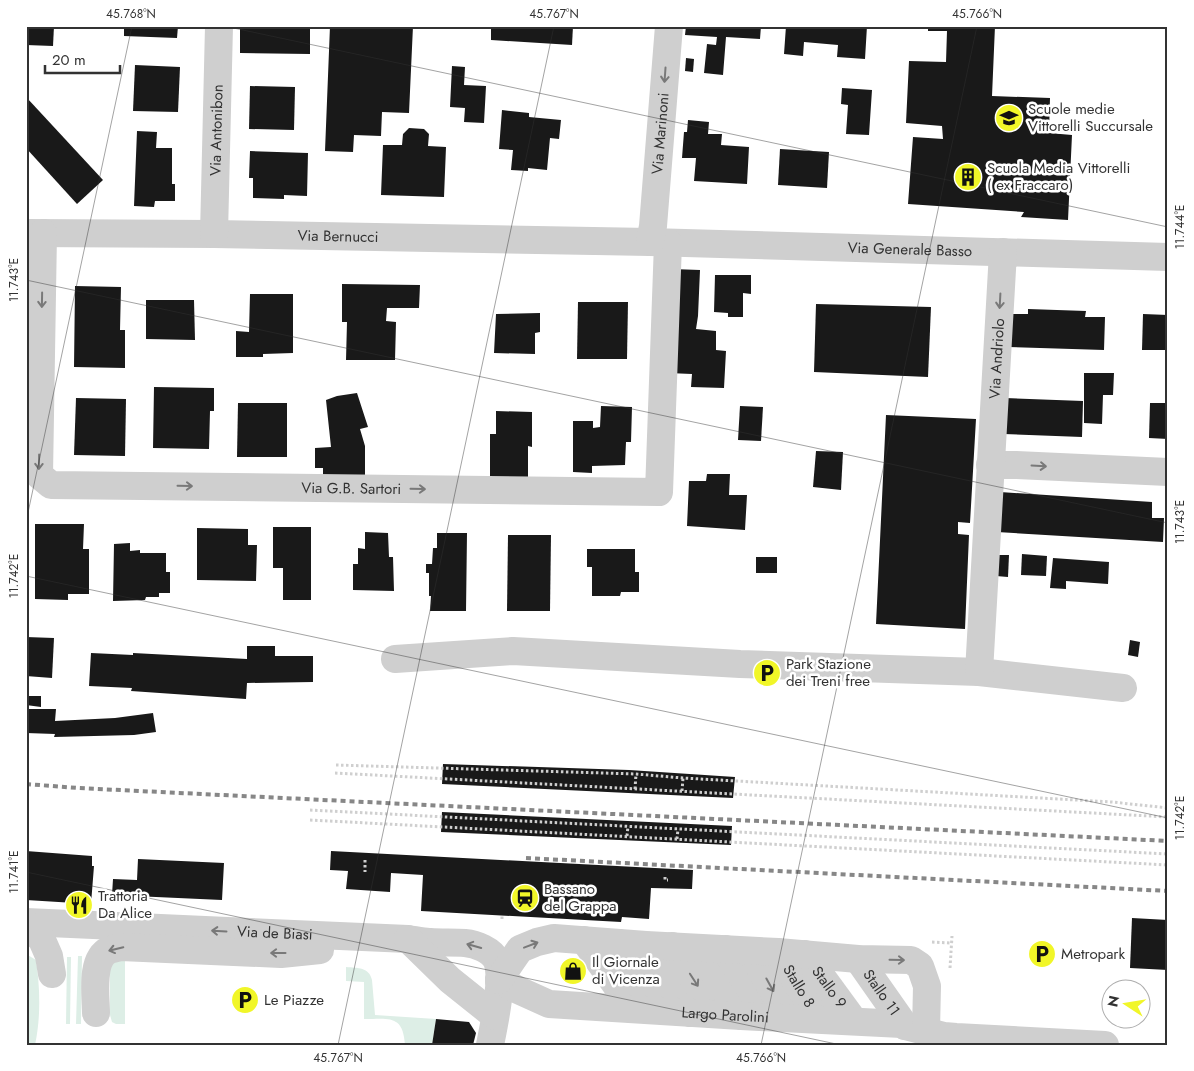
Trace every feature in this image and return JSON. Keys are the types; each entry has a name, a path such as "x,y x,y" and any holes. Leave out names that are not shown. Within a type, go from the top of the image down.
{"street":[{"name":"Via Antonibon","path":"214,234 219,26"},
{"name":"Via Marinoni","path":"659,242 653,226 669,26"},
{"name":"Via Bernucci","path":"34,233 214,234 659,242"},
{"name":"Via G.B. Sartori","path":"34,233 39,475 51,484 91,485 659,492 659,242"},
{"name":"Via Generale Basso","path":"659,242 1168,257"},
{"name":"Via Andriolo","path":"979,672 1003,252"},
{"path":"990,465 1168,472"},
{"path":"395,659 513,651 740,664 979,672 1123,688"},
{"path":"26,922 42,940 50,956 52,974"},
{"name":"Via de Biasi","path":"26,922 466,943 479,946 494,956 498,963 497,1000"},
{"path":"96,1013 95,978 98,966 105,953 110,950 121,947 281,954 317,951 360,938"},
{"path":"490,1045 497,1000 510,962 520,949 554,938 858,959 911,960 920,966 927,986 915,1029"},
{"path":"584,940 633,1009"},
{"name":"Largo Parolini","path":"418,941 450,980 497,1000 518,990 550,1004 902,1024 956,1041 1105,1045"},
{"path":"619,942 728,1015"},
{"path":"659,946 728,1015"},
{"path":"728,1015 738,950"},
{"path":"728,1015 738,950"},
{"name":"Stallo 8","path":"738,950 819,1019"},
{"name":"Stallo 9","path":"818,956 866,1022"},
{"name":"Stallo 11","path":"858,959 915,1029"}],"path":[{"path":"336,765 636,774 1102,802 1168,808"},
{"path":"335,773 1168,817"},
{"path":"635,789 636,774"},
{"path":"682,791 683,778"},
{"path":"676,783 682,784"},
{"path":"310,810 1168,854"},
{"path":"310,820 1168,865"},
{"path":"627,836 628,826"},
{"path":"677,839 678,828"},
{"path":"672,833 677,833"},
{"path":"365,860 365,872"}],"shaded area":[{"path":"26,954 36,960 37,970 39,1013 35,1045 26,1045"},
{"path":"78,956 82,956 81,1024 76,1024"},
{"path":"67,957 71,957 70,1024 66,1024"},
{"path":"125,957 125,1024 116,1024 112,1022 110,1015 110,967 112,962"},
{"path":"346,967 366,970 371,976 375,1015 436,1019 432,1045 405,1045 404,1035 398,1023 387,1019 364,1019 364,982 346,981"}],"building":[{"path":"26,26 54,26 53,46 26,45"},
{"path":"124,26 178,26 177,38 124,36"},
{"path":"240,26 310,26 310,54 240,53"},
{"path":"330,26 413,26 409,113 382,112 381,136 354,135 353,152 325,151"},
{"path":"491,26 573,26 572,45 491,40"},
{"path":"686,26 761,26 760,39 726,37 723,75 704,73 707,44 716,45 717,37 685,35"},
{"path":"786,26 867,26 865,59 837,57 838,45 804,42 803,56 784,54"},
{"path":"928,26 995,26 992,96 1050,98 1049,133 1072,135 1068,220 1021,217 1024,212 908,204 913,137 943,139 942,126 906,123 909,61 946,62 947,31 928,31"},
{"path":"686,58 694,59 693,72 685,71"},
{"path":"135,65 180,67 178,112 133,111"},
{"path":"452,66 465,67 464,85 486,86 484,123 464,122 465,108 450,107"},
{"path":"250,86 295,87 294,130 249,129"},
{"path":"842,88 872,90 869,135 846,134 848,105 841,104"},
{"path":"27,98 103,180 77,204 26,148"},
{"path":"502,110 529,113 529,117 561,120 559,139 550,138 547,170 528,168 528,171 511,170 513,150 499,149"},
{"path":"688,120 709,122 708,134 722,134 721,145 749,147 747,184 694,181 696,158 682,158 684,132 687,132"},
{"path":"409,128 424,129 429,134 428,146 446,147 444,197 381,195 383,145 402,145 403,134"},
{"path":"137,131 157,132 156,148 172,148 172,184 175,184 175,201 155,201 154,207 134,206"},
{"path":"780,149 829,152 827,188 778,185"},
{"path":"250,151 308,153 307,196 284,195 284,199 253,198 253,178 249,178"},
{"path":"672,269 700,270 696,329 716,331 716,350 726,351 724,388 691,387 692,374 668,373"},
{"path":"715,275 751,275 751,294 743,293 743,317 728,317 728,313 714,312"},
{"path":"342,284 420,285 419,308 387,308 386,321 396,322 395,360 346,360 347,322 342,322"},
{"path":"75,286 121,287 120,330 125,330 125,368 74,367"},
{"path":"250,294 293,294 293,353 263,354 263,357 236,357 236,331 249,332"},
{"path":"146,300 194,300 195,340 146,339"},
{"path":"578,302 628,302 627,359 577,359"},
{"path":"816,304 931,307 928,377 814,372"},
{"path":"1028,309 1086,311 1085,317 1105,317 1104,350 1008,347 1008,314 1028,314"},
{"path":"540,313 540,332 535,333 535,354 494,353 496,314"},
{"path":"1143,314 1168,315 1168,350 1142,350"},
{"path":"1084,373 1114,373 1113,395 1103,395 1102,424 1084,423"},
{"path":"154,387 214,388 214,411 210,411 209,449 153,448"},
{"path":"357,393 368,427 360,429 365,446 365,479 323,479 323,468 315,468 315,448 331,447 326,400"},
{"path":"76,398 126,399 125,456 74,455"},
{"path":"1005,398 1083,401 1082,437 1004,434"},
{"path":"238,403 287,403 287,457 237,457"},
{"path":"1150,403 1168,403 1168,439 1149,438"},
{"path":"601,406 632,407 631,442 626,442 625,465 592,466 592,473 573,472 573,421 593,421 593,428 600,427"},
{"path":"740,406 763,407 761,441 738,440"},
{"path":"496,411 532,412 532,447 528,446 528,480 490,480 490,434 496,434"},
{"path":"886,415 976,419 970,523 958,522 958,534 969,535 965,629 876,624"},
{"path":"816,451 843,452 841,490 813,487"},
{"path":"707,474 730,474 729,495 747,495 745,530 687,526 689,481 706,481"},
{"path":"1000,492 1152,502 1152,518 1164,518 1163,542 997,532"},
{"path":"35,524 84,524 83,549 89,549 89,594 68,594 68,600 35,599"},
{"path":"273,527 311,527 311,600 283,600 283,568 273,568"},
{"path":"197,528 248,529 248,545 257,545 256,581 197,580"},
{"path":"365,532 388,533 389,557 393,557 394,591 353,590 353,564 358,564 358,548 365,549"},
{"path":"437,533 467,533 466,611 430,611 431,596 429,596 429,573 426,573 426,564 432,564 433,548 437,548"},
{"path":"508,535 551,535 550,611 507,611"},
{"path":"130,543 130,551 140,550 140,553 166,553 166,572 170,572 170,593 159,593 159,597 146,597 145,600 113,601 114,544"},
{"path":"587,549 635,549 635,572 639,572 639,592 621,592 620,596 592,596 592,567 587,567"},
{"path":"1022,554 1047,556 1046,576 1021,575"},
{"path":"998,555 1009,555 1008,577 996,576"},
{"path":"756,557 777,557 777,573 756,573"},
{"path":"1053,558 1109,562 1108,584 1066,581 1066,589 1050,588"},
{"path":"26,637 54,638 52,678 26,676"},
{"path":"1130,640 1140,642 1138,657 1128,655"},
{"path":"247,646 275,646 275,656 313,656 313,682 247,683 246,699 131,691 132,688 89,686 91,653 133,655 133,653 247,659"},
{"path":"26,696 41,696 41,707 26,705"},
{"path":"26,709 56,709 55,721 115,718 153,713 156,732 134,735 54,737 55,734 26,733"},
{"path":"443,764 629,770 735,777 733,798 442,784"},
{"path":"442,812 732,826 731,845 441,832"},
{"path":"26,851 92,856 92,866 94,866 91,904 26,900"},
{"path":"331,851 693,870 692,889 651,888 649,919 622,917 621,922 421,911 423,875 391,873 390,892 346,889 348,871 330,870"},
{"path":"138,859 224,863 222,900 112,895 113,879 137,880"},
{"path":"1132,918 1168,920 1168,970 1130,968"},
{"name":"Il Giornale di Vicenza","path":"567,961 582,963 580,982 565,980"},
{"path":"436,1019 469,1022 476,1033 473,1045 432,1045"}],"railway":[{"path":"26,784 1168,841"},
{"path":"526,858 1168,891"}],"place":[{"name":"Scuole medie Vittorelli Succursale","path":"1009,118"},
{"name":"Scuola Media Vittorelli ( ex Fraccaro)","path":"968,177"},
{"name":"Park Stazione dei Treni free","path":"767,673"},
{"name":"Bassano del Grappa","path":"525,898"},
{"name":"Trattoria Da Alice","path":"79,905"},
{"name":"Metropark","path":"1042,954"},
{"name":"Il Giornale di Vicenza","path":"573,971"},
{"name":"Le Piazze","path":"245,1000"}]}
